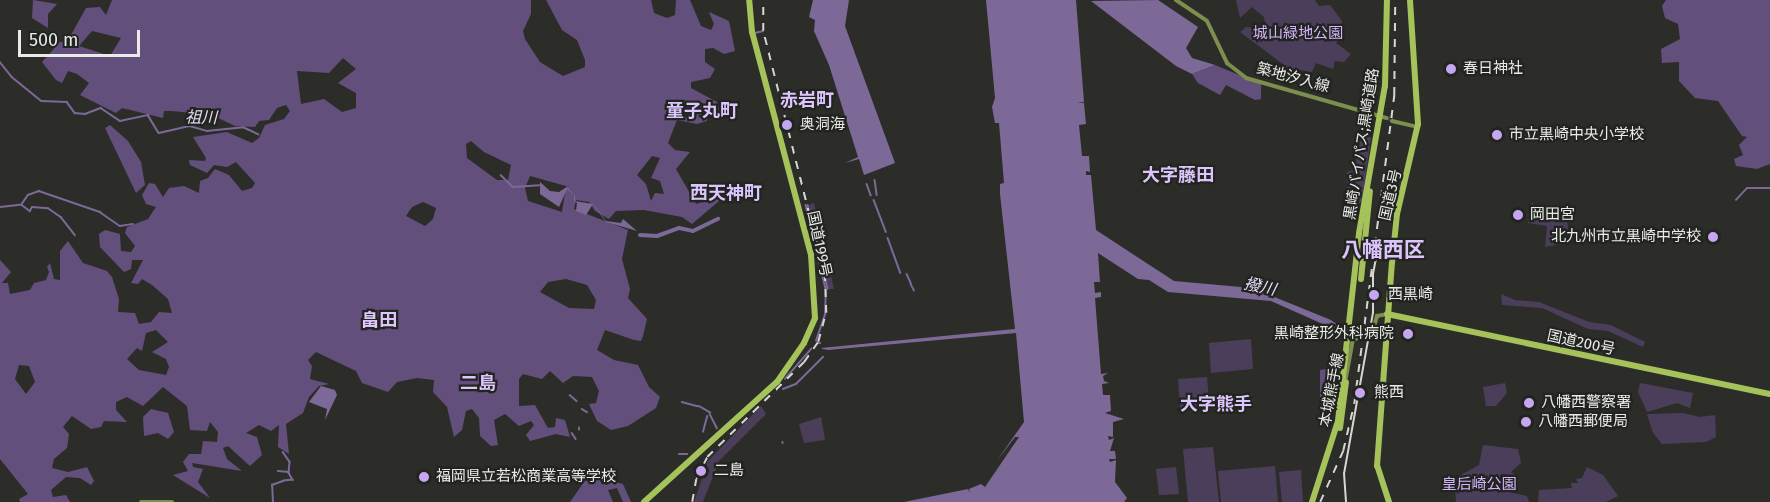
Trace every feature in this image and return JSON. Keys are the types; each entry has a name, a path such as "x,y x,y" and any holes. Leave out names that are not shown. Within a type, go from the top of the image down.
{"highway":[{"name":"国道199号","path":"646,502 783,378 806,344 817,318 816,267 754,32 750,0"},
{"name":"黒崎バイパス;黒崎道路","path":"1312,502 1338,421 1357,276 1361,218 1386,75 1388,0"},
{"name":"黒崎バイパス;黒崎道路","path":"1312,502 1337,435 1347,350 1359,293 1387,87 1388,0"},
{"name":"国道3号","path":"1388,502 1375,467 1395,207 1416,125 1409,0"},
{"path":"1359,293 1370,180 1370,154"},
{"path":"1357,276 1372,164"},
{"name":"国道200号","path":"1388,316 1770,395"},
{"path":"1333,446 1341,427 1347,350"}],"main road":[{"name":"築地汐入線","path":"1176,0 1207,21 1232,69 1254,81 1333,101 1358,114 1386,119"},
{"path":"1393,120 1416,125"},
{"name":"本城熊手線","path":"1312,502 1333,446 1354,341 1370,338 1374,332 1377,316 1388,316"},
{"name":"本城熊手線","path":"1312,502 1329,449 1350,364"},
{"path":"141,502 171,502"}],"green space":[{"name":"城山緑地公園","path":"1236,0 1315,0 1319,6 1330,5 1342,21 1341,37 1336,43 1351,54 1344,62 1335,61 1333,69 1316,63 1312,72 1288,68 1240,32 1246,27 1257,28 1265,23 1264,17 1252,7 1240,18"},
{"path":"1366,136 1371,138 1362,201 1358,205 1348,204 1347,172 1355,170 1359,141 1365,142"},
{"path":"1532,202 1537,210 1565,216 1568,226 1565,243 1545,247 1547,226 1528,223"},
{"path":"814,203 834,289 828,289 809,205"},
{"path":"1501,294 1515,300 1539,302 1589,322 1611,325 1645,342 1643,347 1608,331 1588,329 1542,308 1502,305"},
{"path":"1251,339 1253,369 1211,373 1209,343"},
{"path":"1207,377 1209,400 1196,401 1197,407 1180,408 1178,379"},
{"path":"1505,383 1507,393 1496,406 1486,406 1483,387"},
{"path":"1640,383 1693,393 1690,408 1677,403 1647,412 1638,392"},
{"path":"1252,394 1254,407 1215,411 1213,397"},
{"path":"761,406 766,414 719,461 703,502 694,502 708,461"},
{"path":"1683,413 1700,417 1715,415 1716,437 1706,442 1662,444 1653,433 1647,414"},
{"path":"821,417 825,440 804,443 799,424"},
{"name":"皇后崎公園","path":"1483,445 1518,449 1521,463 1511,472 1515,475 1501,474 1496,485 1498,490 1527,496 1529,502 1456,502 1455,486 1450,481 1479,465"},
{"path":"1213,447 1219,502 1188,502 1183,449"},
{"path":"1275,466 1278,502 1221,502 1218,471"},
{"path":"1176,467 1179,494 1159,495 1156,469"},
{"name":"皇后崎公園","path":"1587,467 1603,475 1618,496 1606,502 1538,502 1539,490 1572,488 1571,483 1578,483 1576,479 1582,478"},
{"path":"1301,470 1303,502 1282,502 1279,472"}],"shaded area":[{"path":"33,0 57,4 48,14 48,28 32,18"},
{"path":"112,0 531,0 531,14 523,31 525,39 540,62 563,76 585,67 585,60 577,40 562,30 546,0 651,0 654,13 667,18 675,15 676,0 690,0 701,26 711,30 714,24 709,12 729,21 735,51 724,54 713,48 705,49 705,62 715,69 710,78 691,82 691,88 717,102 719,110 708,109 707,121 697,124 677,120 668,143 675,150 690,152 676,169 696,204 718,198 719,201 692,224 682,217 644,210 616,211 609,219 595,211 589,202 576,200 574,209 628,230 622,259 630,289 628,298 647,319 643,336 641,341 634,340 605,330 597,350 614,360 638,365 649,387 660,397 656,408 628,426 611,430 597,421 589,404 596,403 599,391 592,377 573,376 563,383 550,371 542,379 523,374 519,379 519,406 535,405 548,428 555,427 556,418 565,420 570,437 556,434 530,441 526,435 534,425 531,421 519,426 505,414 494,420 498,445 491,446 480,436 479,418 472,409 466,411 462,430 454,437 447,407 433,392 434,380 417,378 397,382 388,392 362,383 356,371 316,352 308,360 312,366 310,379 329,384 319,386 309,397 303,413 286,424 289,454 278,447 279,425 271,431 259,425 246,433 257,437 262,455 250,466 228,446 223,448 227,459 242,471 192,463 193,467 203,469 198,482 210,498 173,475 188,471 183,462 189,454 201,454 203,441 217,442 218,432 210,422 207,431 190,430 187,406 163,387 143,406 127,397 116,402 116,410 127,422 104,421 101,427 91,429 72,416 63,427 69,434 67,448 54,459 52,468 68,472 87,467 94,481 91,485 80,478 66,477 51,490 53,497 66,495 70,502 20,502 19,499 28,494 0,459 0,260 11,272 2,283 8,283 10,294 30,290 34,283 46,280 49,272 47,267 50,263 54,279 60,280 60,251 68,241 83,263 107,271 112,277 119,299 118,312 135,313 139,324 151,322 159,312 172,313 168,299 152,285 142,279 138,284 131,283 143,260 132,260 131,269 124,272 100,247 99,234 105,230 120,234 121,251 131,252 135,246 125,233 127,227 148,219 156,207 146,204 142,195 149,183 155,184 163,197 169,188 184,186 199,193 200,181 208,178 215,169 229,175 242,191 252,188 255,183 236,162 227,167 214,165 207,173 190,165 189,160 205,161 206,158 193,137 227,132 252,143 259,138 265,125 284,119 290,111 286,105 277,108 269,120 259,121 255,127 235,126 212,115 164,111 163,118 122,108 116,113 80,95 89,83 77,74 68,71 62,83 56,80 42,62 60,42 67,42 86,8 100,7 106,15","holes":["92,31 121,38 110,56 79,46","343,58 356,69 338,83 356,93 356,108 342,112 324,99 301,104 297,71 329,73","471,141 484,152 511,165 508,180 497,180 467,158 466,144","652,156 660,158 651,178 660,181 664,194 655,193 651,201 646,184 637,175","530,176 566,186 562,212 528,201 525,188","423,202 436,208 433,219 425,226 406,216 412,207","566,279 587,285 596,300 594,309 569,308 540,292 548,282","156,330 168,342 152,352 166,359 169,367 166,375 139,370 127,359 137,348 142,351 146,333","19,365 29,366 35,382 26,394 15,379"]},
{"path":"813,0 849,0 845,26 895,163 864,175 859,159 845,163 858,157 829,65 814,31 815,20 809,17"},
{"path":"986,0 1076,0 1084,102 1077,103 1084,103 1086,124 1079,125 1082,156 1089,156 1090,172 1086,171 1086,175 1091,175 1096,230 1174,281 1252,288 1331,320 1344,330 1380,334 1343,333 1271,301 1168,292 1149,280 1138,279 1098,253 1100,282 1094,282 1095,293 1101,292 1101,297 1095,298 1101,374 1108,373 1103,376 1104,381 1109,383 1102,384 1103,395 1110,395 1111,411 1105,413 1124,419 1113,422 1113,437 1108,436 1109,440 1114,438 1110,451 1115,451 1116,459 1109,459 1110,462 1116,460 1115,482 1127,498 1124,502 904,502 968,489 970,493 969,489 981,484 985,487 1019,437 1015,437 996,462 1024,422 1016,333 828,350 821,348 1015,329 1000,194 1000,184 1004,183 999,123 995,123 992,107 995,98"},
{"path":"1158,0 1198,27 1186,48 1192,58 1215,65 1192,74 1176,66 1091,1"},
{"path":"1666,0 1770,0 1770,164 1757,169 1736,166 1734,159 1743,155 1739,145 1747,137 1742,136 1718,101 1695,98 1679,81 1679,62 1662,63 1661,49 1680,39 1678,24 1665,18 1662,6"},
{"path":"1215,65 1261,84 1261,99 1255,100 1226,85 1220,95 1198,83 1192,74"},
{"path":"110,125 128,141 141,162 145,185 136,193 105,128"},
{"path":"540,182 550,191 559,192 568,188 575,196 575,201 593,204 586,215 576,211 577,203 574,201 574,195 567,189 559,207 540,194"},
{"path":"593,204 606,221 621,223 623,219 637,231 606,222"},
{"path":"1332,368 1336,393 1320,398 1320,370"},
{"path":"321,386 335,390 337,395 325,420 327,409 309,402"},
{"path":"151,409 168,413 174,432 168,439 158,433 144,436 143,417"},
{"path":"589,475 623,484 631,502 623,502 617,488 608,490 613,502 570,502"}],"waterway":[{"path":"755,33 763,31"},
{"name":"祖川","path":"0,62 12,77 42,101 67,102 75,113 85,114 101,108 120,121 148,115 159,133 190,126 207,131 243,127 258,134"},
{"path":"501,175 513,187 539,185"},
{"path":"875,180 877,195"},
{"path":"867,184 871,195"},
{"path":"1736,200 1747,188 1770,188"},
{"path":"21,205 28,195 39,191 100,212 120,226 133,224"},
{"path":"874,200 886,232"},
{"path":"0,207 20,205"},
{"path":"22,205 30,211 32,207 48,208 61,217 75,235"},
{"path":"806,205 826,289"},
{"path":"808,205 828,289"},
{"path":"640,235 657,236 679,228 693,231 718,219"},
{"path":"888,238 901,273"},
{"path":"907,274 911,283"},
{"path":"911,284 914,290"},
{"path":"816,341 825,315 826,291"},
{"path":"785,379 811,349"},
{"path":"783,389 796,384 823,357"},
{"path":"570,395 577,401"},
{"path":"682,402 697,406"},
{"path":"699,406 710,412"},
{"path":"582,409 587,412"},
{"path":"710,414 717,428"},
{"path":"703,432 707,417"},
{"path":"572,433 576,439"},
{"path":"283,452 290,462 289,473 293,480 284,481"},
{"path":"682,454 687,454"},
{"path":"278,471 289,472"},
{"path":"273,502 272,485 283,481"}],"tunnel":[{"path":"1386,118 1393,119"}],"tram line":[{"path":"1346,502 1344,474 1373,313 1373,274 1379,243"}],"railway":[{"path":"692,502 696,479 707,457 804,362 818,342 826,313 825,278 763,31 763,0"},
{"path":"1320,502 1343,451 1354,404 1394,95 1395,0"}],"place":[{"name":"春日神社","path":"1451,69"},
{"name":"奥洞海","path":"787,125"},
{"name":"市立黒崎中央小学校","path":"1497,135"},
{"name":"岡田宮","path":"1518,215"},
{"name":"北九州市立黒崎中学校","path":"1713,237"},
{"name":"西黒崎","path":"1374,295"},
{"name":"黒崎整形外科病院","path":"1408,334"},
{"name":"熊西","path":"1360,393"},
{"name":"八幡西警察署","path":"1529,403"},
{"name":"八幡西郵便局","path":"1526,422"},
{"name":"二島","path":"701,471"},
{"name":"福岡県立若松商業高等学校","path":"424,477"}],"district":[{"name":"赤岩町","path":"807,100"},
{"name":"童子丸町","path":"702,111"},
{"name":"大字藤田","path":"1178,175"},
{"name":"西天神町","path":"726,193"},
{"name":"八幡西区","path":"1383,250"},
{"name":"畠田","path":"379,320"},
{"name":"二島","path":"478,383"},
{"name":"大字熊手","path":"1216,404"}],"water label":[{"name":"撥川","path":"1260,287"}]}
